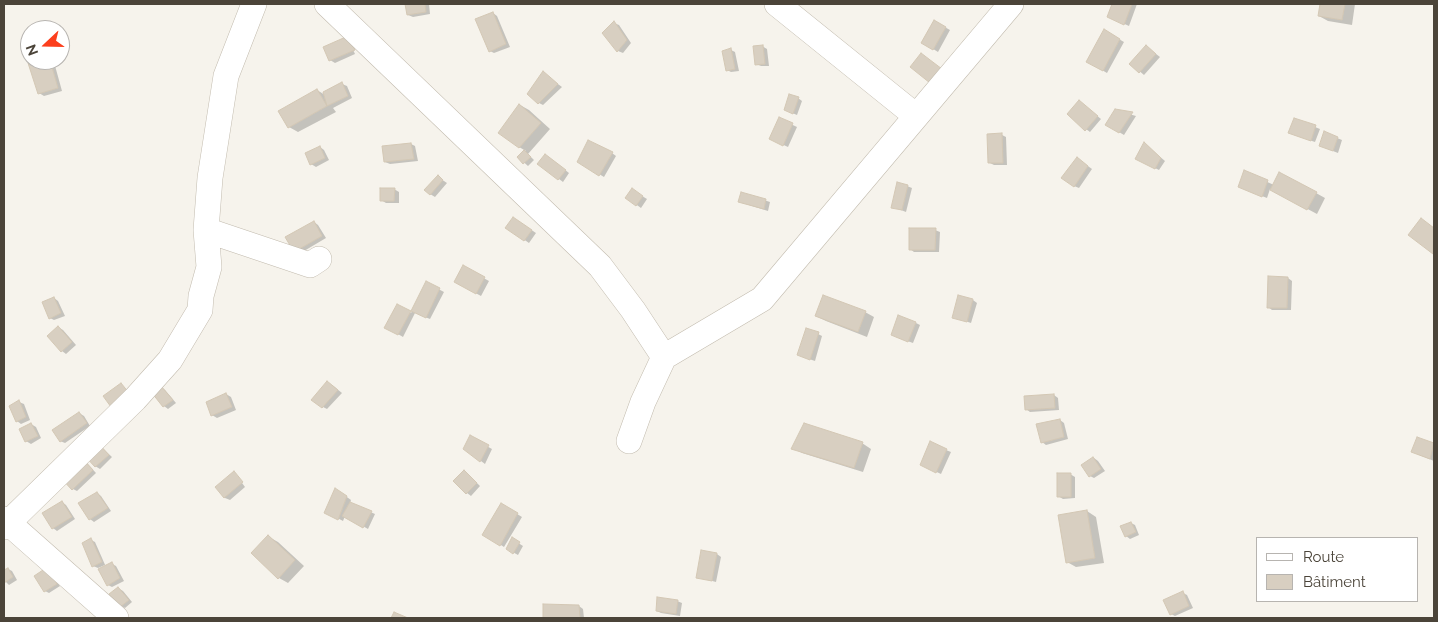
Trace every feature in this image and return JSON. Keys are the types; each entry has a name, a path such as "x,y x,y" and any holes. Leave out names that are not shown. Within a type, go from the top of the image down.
{"street":[{"path":"116,618 5,523 135,399 170,360 200,310 201,296 210,267 206,230 210,178 226,76 254,4"},
{"path":"327,4 600,266 634,310 664,357"},
{"path":"777,4 916,116"},
{"path":"629,441 642,402 664,357 762,299 1011,4"},
{"path":"206,230 310,265 320,259"}],"building":[{"path":"405,4 425,4 426,12 407,15"},
{"path":"1112,4 1132,4 1124,25 1107,17"},
{"path":"1320,4 1345,4 1342,20 1318,16"},
{"path":"493,12 506,44 489,52 475,19"},
{"path":"934,20 946,27 933,50 921,43"},
{"path":"614,21 627,40 617,52 602,33"},
{"path":"1104,29 1120,39 1103,71 1086,62"},
{"path":"348,36 355,50 329,61 323,47"},
{"path":"763,45 765,64 755,65 753,46"},
{"path":"1146,45 1156,54 1139,73 1129,64"},
{"path":"731,48 735,69 726,71 722,51"},
{"path":"921,53 942,69 930,83 910,67"},
{"path":"30,70 53,70 58,88 38,94"},
{"path":"543,71 558,84 538,104 527,94"},
{"path":"342,82 348,96 327,106 323,92"},
{"path":"317,89 327,106 288,128 278,111"},
{"path":"789,94 799,97 793,114 784,110"},
{"path":"1079,100 1098,116 1085,131 1067,114"},
{"path":"519,104 541,123 519,148 498,133"},
{"path":"1115,109 1133,112 1119,133 1105,125"},
{"path":"779,117 793,123 783,146 769,139"},
{"path":"1294,118 1316,125 1311,141 1288,133"},
{"path":"1324,131 1338,137 1333,151 1319,146"},
{"path":"1002,133 1003,163 988,163 987,134"},
{"path":"588,140 613,152 599,176 577,162"},
{"path":"1144,142 1161,158 1155,169 1135,159"},
{"path":"411,143 414,159 384,162 382,146"},
{"path":"320,146 325,158 310,165 305,153"},
{"path":"524,150 531,157 523,164 517,157"},
{"path":"545,154 566,170 558,180 537,164"},
{"path":"1077,157 1088,166 1074,187 1061,178"},
{"path":"1244,170 1268,180 1262,197 1238,187"},
{"path":"1279,172 1317,192 1307,210 1270,190"},
{"path":"438,175 443,180 430,195 424,190"},
{"path":"897,182 908,185 902,210 891,208"},
{"path":"380,188 395,188 394,201 380,201"},
{"path":"632,188 643,196 636,206 625,198"},
{"path":"741,192 766,199 764,209 738,202"},
{"path":"513,217 532,230 524,241 505,228"},
{"path":"1421,218 1434,228 1433,254 1408,235"},
{"path":"314,221 322,236 294,252 285,237"},
{"path":"909,228 936,228 935,250 909,250"},
{"path":"463,265 485,277 476,294 454,282"},
{"path":"1268,276 1288,277 1287,308 1267,308"},
{"path":"426,281 440,288 426,318 411,311"},
{"path":"823,295 866,311 858,332 815,316"},
{"path":"958,295 973,299 967,322 952,318"},
{"path":"54,297 61,313 49,319 42,302"},
{"path":"397,304 411,311 398,335 384,328"},
{"path":"898,315 916,322 908,342 891,335"},
{"path":"58,326 72,342 61,352 47,336"},
{"path":"806,328 819,332 810,360 797,355"},
{"path":"327,381 338,390 322,408 311,400"},
{"path":"121,383 129,393 111,407 103,396"},
{"path":"161,386 173,400 163,407 152,393"},
{"path":"226,393 232,407 211,416 206,402"},
{"path":"1054,394 1055,408 1025,410 1024,396"},
{"path":"19,400 26,417 16,422 9,406"},
{"path":"79,412 87,423 60,442 52,430"},
{"path":"1060,419 1064,437 1041,443 1036,424"},
{"path":"31,423 38,436 25,442 19,429"},
{"path":"804,423 863,442 854,468 791,449"},
{"path":"470,435 489,445 480,462 463,449"},
{"path":"1417,437 1434,443 1430,459 1411,452"},
{"path":"930,441 947,449 936,473 920,465"},
{"path":"99,444 109,455 95,467 85,456"},
{"path":"1093,457 1101,469 1089,477 1081,465"},
{"path":"82,458 93,470 72,490 61,478"},
{"path":"464,470 477,483 466,494 453,481"},
{"path":"234,471 243,482 224,498 215,487"},
{"path":"1057,473 1071,473 1071,497 1057,497"},
{"path":"335,488 347,496 338,520 324,513"},
{"path":"97,492 108,508 89,520 78,503"},
{"path":"62,501 72,517 52,529 42,513"},
{"path":"350,502 372,511 363,528 342,516"},
{"path":"501,503 518,513 500,546 482,535"},
{"path":"1087,510 1095,558 1066,563 1058,515"},
{"path":"1131,522 1136,532 1125,537 1120,526"},
{"path":"268,535 295,560 278,579 251,553"},
{"path":"512,537 520,542 513,554 506,549"},
{"path":"91,538 102,562 92,567 82,543"},
{"path":"701,550 717,553 712,581 696,578"},
{"path":"112,562 120,578 107,586 98,569"},
{"path":"8,568 13,577 4,583 4,570"},
{"path":"46,568 57,584 44,592 34,576"},
{"path":"118,587 129,600 120,607 109,594"},
{"path":"1183,591 1189,606 1170,615 1163,600"},
{"path":"657,597 678,600 676,614 656,611"},
{"path":"543,604 579,605 580,618 543,618"},
{"path":"394,612 408,618 391,618"}]}
